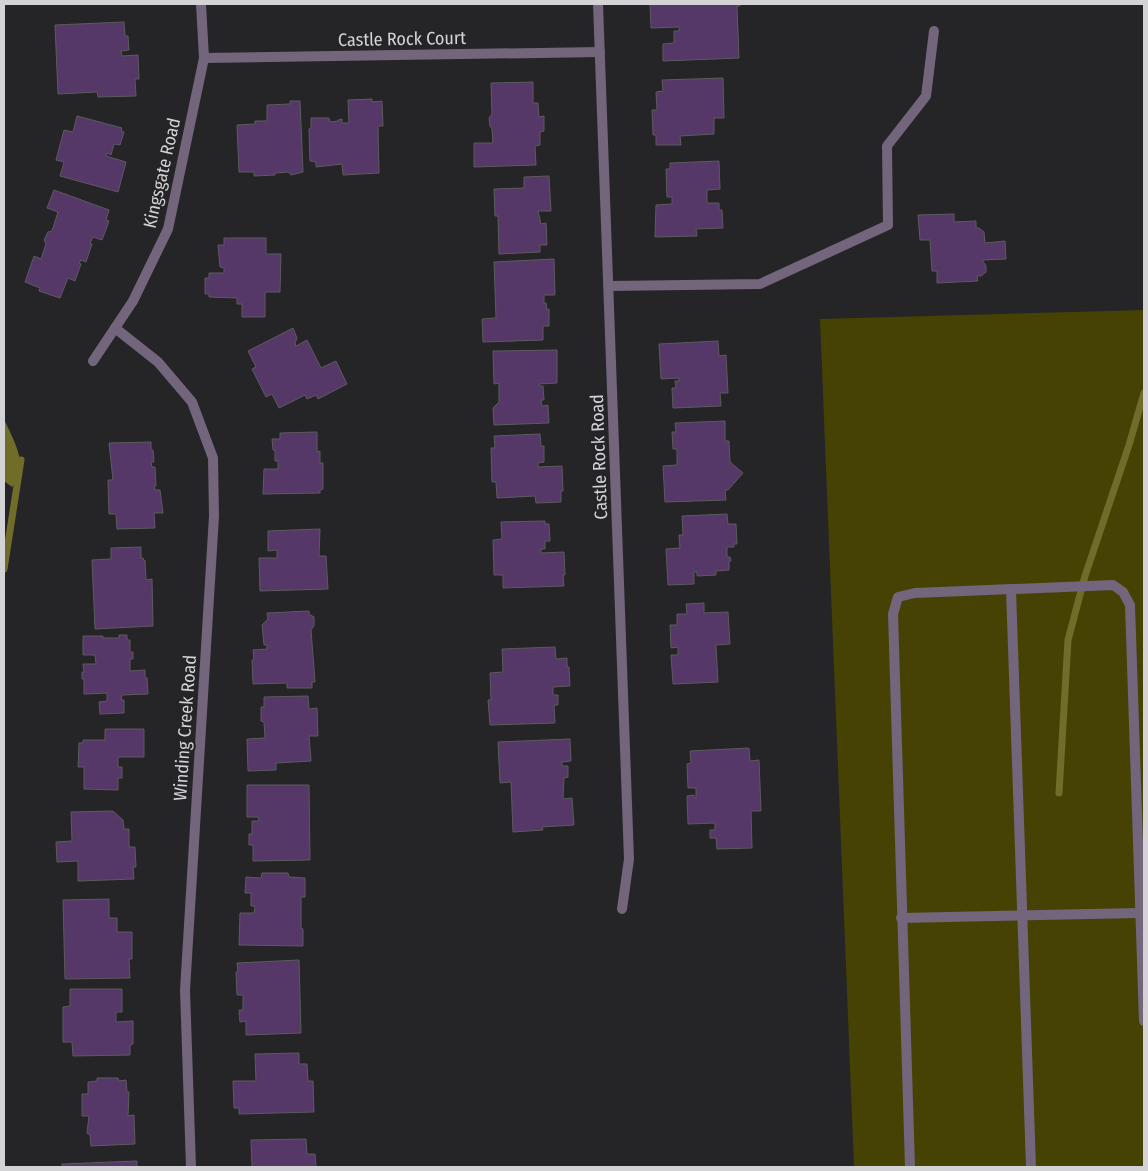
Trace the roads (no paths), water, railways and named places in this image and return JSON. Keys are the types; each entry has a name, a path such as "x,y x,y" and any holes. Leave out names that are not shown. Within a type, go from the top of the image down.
{"street":[{"name":"Kingsgate Road","path":"93,361 133,301 168,229 204,58 201,4"},
{"name":"Castle Rock Road","path":"598,4 629,859 622,909"},
{"path":"609,286 760,284 888,225 887,146 926,96 934,31"},
{"name":"Castle Rock Court","path":"204,58 600,52"},
{"name":"Winding Creek Road","path":"116,328 158,362 192,402 213,458 214,516 185,990 191,1167"},
{"path":"910,1167 893,614 898,597 915,593 1112,586 1124,592 1130,605 1144,1021"},
{"path":"1011,590 1031,1167"},
{"path":"901,918 1140,913"}],"waterway":[{"path":"1059,793 1068,640 1085,576 1129,445 1144,393"},
{"path":"4,569 21,460"}]}
